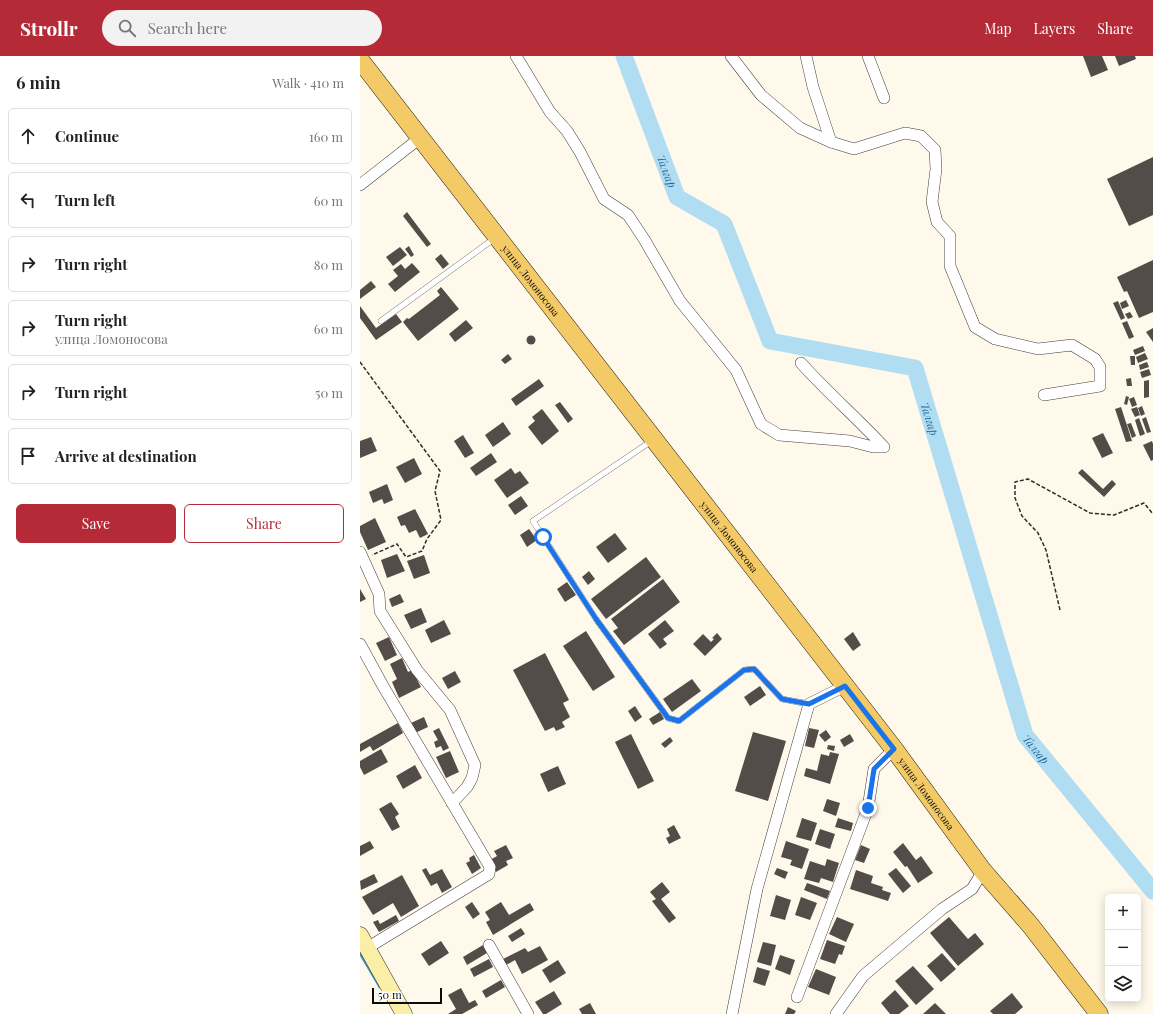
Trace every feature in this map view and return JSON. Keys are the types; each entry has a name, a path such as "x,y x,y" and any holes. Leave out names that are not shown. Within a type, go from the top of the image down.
{"main road":[{"name":"улица Ломоносова","path":"360,60 894,749 982,870 1031,926 1099,1014"}],"street":[{"path":"516,56 550,112 567,131 580,152 604,199 628,215 680,301 736,370 761,424 780,435 850,441 873,447 884,446 853,414 822,386 801,363"},
{"path":"731,56 761,95 800,128 831,142 854,149 905,133 921,136 935,150 936,169 932,202 936,222 950,236 950,266 975,327 995,339 1038,349 1072,345 1095,358 1100,367 1100,386 1044,394"},
{"path":"806,56 813,87 831,142"},
{"path":"868,56 884,98"},
{"path":"360,185 420,138"},
{"path":"362,555 379,594 380,612 417,670 450,710 474,765 472,778 467,788 452,803"},
{"path":"360,644 383,686 490,867 489,874 364,942 404,1014"},
{"path":"732,1014 757,889 809,704 845,686"},
{"path":"797,997 868,808 874,769 894,749"},
{"path":"836,1014 863,976 942,909 972,888 982,870"},
{"path":"489,945 528,1014"}],"lane":[{"path":"381,321 497,236"},
{"path":"654,439 533,521 596,619 668,718 679,721 744,670 754,669 782,699 809,704"}],"path":[{"path":"360,362 440,471 435,491 441,520 427,539 422,551 406,557 397,544 362,555"},
{"path":"1060,610 1046,550 1038,533 1022,516 1015,498 1015,482 1028,479 1090,513 1114,515 1144,503 1153,514"}],"building":[{"path":"1083,56 1102,56 1108,70 1091,77"},
{"path":"1115,56 1135,56 1136,59 1119,66"},
{"path":"1153,157 1153,215 1129,226 1107,179"},
{"path":"407,212 431,244 427,247 403,216"},
{"path":"409,246 414,255 411,257 405,249"},
{"path":"400,247 407,255 393,266 386,257"},
{"path":"441,254 449,264 443,269 435,259"},
{"path":"1153,260 1153,312 1139,318 1127,291 1124,292 1117,277"},
{"path":"412,263 420,272 395,292 388,284 398,276 393,270 401,264 405,269"},
{"path":"371,281 376,287 360,299 360,290"},
{"path":"441,287 459,309 418,341 403,322 440,295 437,291"},
{"path":"1126,300 1129,306 1122,309 1120,303"},
{"path":"1118,301 1125,318 1121,320 1113,303"},
{"path":"360,306 376,328 396,314 402,322 376,340 360,318"},
{"path":"1130,312 1133,317 1128,319 1125,314"},
{"path":"466,320 473,328 455,342 449,334"},
{"path":"1127,321 1134,337 1129,339 1122,323"},
{"path":"1153,328 1153,342 1146,332"},
{"path":"529,336 533,336 535,340 533,344 529,344 527,342 527,338"},
{"path":"1143,346 1145,351 1135,355 1133,350"},
{"path":"1145,353 1148,359 1138,363 1136,357"},
{"path":"508,354 512,359 505,364 501,360"},
{"path":"1130,356 1135,356 1135,365 1131,365"},
{"path":"1147,362 1149,367 1140,370 1139,365"},
{"path":"1149,369 1151,375 1142,378 1140,372"},
{"path":"1131,378 1132,386 1127,386 1126,379"},
{"path":"539,379 544,386 516,406 511,399"},
{"path":"1149,380 1149,397 1144,398 1144,381"},
{"path":"1126,396 1129,397 1127,405 1124,404"},
{"path":"1134,397 1137,405 1132,407 1129,399"},
{"path":"560,402 573,419 568,423 555,405"},
{"path":"1142,406 1145,414 1141,416 1138,408"},
{"path":"1121,407 1132,441 1126,442 1115,409"},
{"path":"1137,407 1140,415 1135,417 1131,409"},
{"path":"542,409 559,431 542,445 528,427 535,421 532,417"},
{"path":"1146,417 1151,432 1147,433 1142,419"},
{"path":"1139,418 1145,434 1140,436 1135,420"},
{"path":"503,422 511,434 493,447 485,435"},
{"path":"1131,423 1136,436 1132,438 1127,424"},
{"path":"1103,433 1113,453 1102,458 1092,438"},
{"path":"463,435 474,453 465,458 454,441"},
{"path":"371,437 377,451 360,458 360,441"},
{"path":"1152,441 1153,460 1151,461 1143,445"},
{"path":"491,453 497,462 476,476 470,468"},
{"path":"414,458 422,474 405,483 396,467"},
{"path":"511,468 515,474 520,471 529,483 507,498 494,480"},
{"path":"1082,469 1103,489 1112,480 1116,484 1104,497 1078,473"},
{"path":"387,484 393,500 384,504 382,499 373,503 369,492"},
{"path":"521,496 528,506 515,515 508,505"},
{"path":"415,509 428,534 420,538 416,530 409,533 405,525 401,526 397,517"},
{"path":"375,518 386,542 368,550 360,532 360,526"},
{"path":"529,529 537,540 527,547 520,535"},
{"path":"615,533 627,549 608,563 596,547"},
{"path":"397,554 405,571 387,578 381,560"},
{"path":"424,555 430,573 414,579 407,561"},
{"path":"646,557 661,577 606,619 591,599"},
{"path":"589,571 595,579 588,585 582,577"},
{"path":"663,579 680,602 624,645 613,631 618,628 611,619"},
{"path":"567,582 576,595 565,602 557,589"},
{"path":"360,589 366,599 360,602"},
{"path":"400,594 404,602 392,607 389,599"},
{"path":"421,608 427,622 411,629 404,615"},
{"path":"444,620 451,634 431,643 425,630"},
{"path":"665,620 674,631 663,639 667,644 660,649 648,634"},
{"path":"586,631 615,677 593,691 563,646"},
{"path":"853,632 861,645 853,651 844,639"},
{"path":"717,633 722,639 705,656 693,644 703,634 711,642 714,639 712,638"},
{"path":"389,637 397,655 385,661 376,643"},
{"path":"545,653 569,700 563,703 570,717 562,722 565,727 556,731 554,727 545,731 513,670"},
{"path":"402,658 408,672 412,670 421,687 399,698 392,682 397,679 390,664"},
{"path":"455,671 461,682 448,689 442,678"},
{"path":"692,679 701,691 672,712 663,699"},
{"path":"760,686 766,695 750,706 744,697"},
{"path":"635,706 642,717 635,722 628,711"},
{"path":"660,712 664,719 653,725 649,719"},
{"path":"424,717 428,727 415,733 411,723"},
{"path":"398,723 403,733 373,751 370,746 360,752 360,744"},
{"path":"439,728 449,748 443,751 441,746 436,748 434,742 438,740 433,731"},
{"path":"809,728 819,730 814,748 805,746"},
{"path":"826,730 831,737 825,742 819,735"},
{"path":"753,732 786,741 768,801 735,791"},
{"path":"631,734 654,781 638,789 615,742"},
{"path":"850,734 854,741 844,747 840,740"},
{"path":"670,737 673,741 665,748 661,744"},
{"path":"828,745 835,746 834,751 827,749"},
{"path":"381,749 388,762 364,775 360,767 360,761"},
{"path":"450,751 459,772 446,778 436,757"},
{"path":"830,752 839,754 830,784 804,776 806,768 817,771 821,754 829,756"},
{"path":"415,765 422,778 403,789 396,776"},
{"path":"558,766 566,784 548,792 540,774"},
{"path":"827,799 840,803 836,816 823,811"},
{"path":"391,802 399,814 395,817 400,827 392,831 379,809"},
{"path":"802,818 817,823 811,841 796,837"},
{"path":"838,818 853,823 851,831 835,827"},
{"path":"674,825 681,838 669,844 666,838 670,836 667,829"},
{"path":"820,829 835,834 830,849 815,844"},
{"path":"370,841 374,848 360,856 360,846"},
{"path":"786,841 809,849 802,869 790,865 792,860 781,857"},
{"path":"903,843 916,860 921,856 933,873 918,883 907,866 905,867 893,852"},
{"path":"506,845 513,858 506,861 508,865 496,872 490,860 497,856 494,851"},
{"path":"861,845 870,849 864,863 855,860"},
{"path":"474,855 481,868 472,874 466,863 470,861 469,858"},
{"path":"827,859 839,863 833,882 821,878 819,883 804,879 810,861 825,866"},
{"path":"426,868 430,875 442,869 452,887 442,893 437,883 431,886 422,870"},
{"path":"777,868 788,872 785,879 774,874"},
{"path":"896,868 911,886 903,893 888,874"},
{"path":"856,870 873,876 871,883 883,887 882,890 891,893 888,901 850,889"},
{"path":"374,874 378,882 361,890 360,881"},
{"path":"402,875 419,906 401,917 393,903 373,915 362,897"},
{"path":"662,882 670,892 661,899 676,918 669,923 652,901 656,899 650,892"},
{"path":"807,883 830,891 827,899 804,890"},
{"path":"776,895 791,900 785,920 770,916"},
{"path":"801,897 817,903 810,920 795,915"},
{"path":"472,902 480,914 473,919 465,907"},
{"path":"501,902 509,915 530,903 534,910 493,935 486,922 490,920 485,912"},
{"path":"396,915 399,921 379,932 373,922 378,920 380,924"},
{"path":"837,917 854,924 846,942 829,934"},
{"path":"949,917 968,939 975,933 984,944 958,966 930,933"},
{"path":"521,928 525,934 512,942 508,936"},
{"path":"827,940 845,946 842,955 839,954 835,964 820,959"},
{"path":"441,941 449,953 429,966 421,954"},
{"path":"763,942 776,945 771,966 757,962"},
{"path":"483,945 487,953 467,965 463,957"},
{"path":"540,946 548,960 522,974 515,960 506,965 503,959 525,948 528,952"},
{"path":"942,953 956,969 941,982 927,966"},
{"path":"780,955 795,960 790,975 775,969"},
{"path":"489,959 493,967 474,977 470,969"},
{"path":"558,960 566,973 550,983 542,970"},
{"path":"913,966 934,989 916,1005 895,981"},
{"path":"757,967 770,971 765,986 753,982"},
{"path":"816,969 836,977 829,995 808,987"},
{"path":"501,980 505,987 486,998 482,991"},
{"path":"461,988 469,1003 475,1000 478,1005 462,1014 448,1014 456,1009 448,995"},
{"path":"895,990 909,1006 899,1014 890,1014 881,1003"},
{"path":"554,991 562,1004 546,1014 543,1014 535,1002"},
{"path":"1012,993 1023,1007 1015,1014 993,1014 990,1011"},
{"path":"590,1003 596,1014 582,1014 579,1009"},
{"path":"935,1003 946,1014 923,1014"},
{"path":"788,1007 796,1011 794,1014 785,1014"}],"waterway":[{"name":"Талғар","path":"624,56 677,197 724,224 770,341 915,368 1025,735 1153,891"},
{"path":"360,953 380,987"}],"route":[{"path":"543,537 596,619 668,718 679,721 744,670 754,669 782,699 809,704 845,686 894,749 874,769 868,808"}]}
